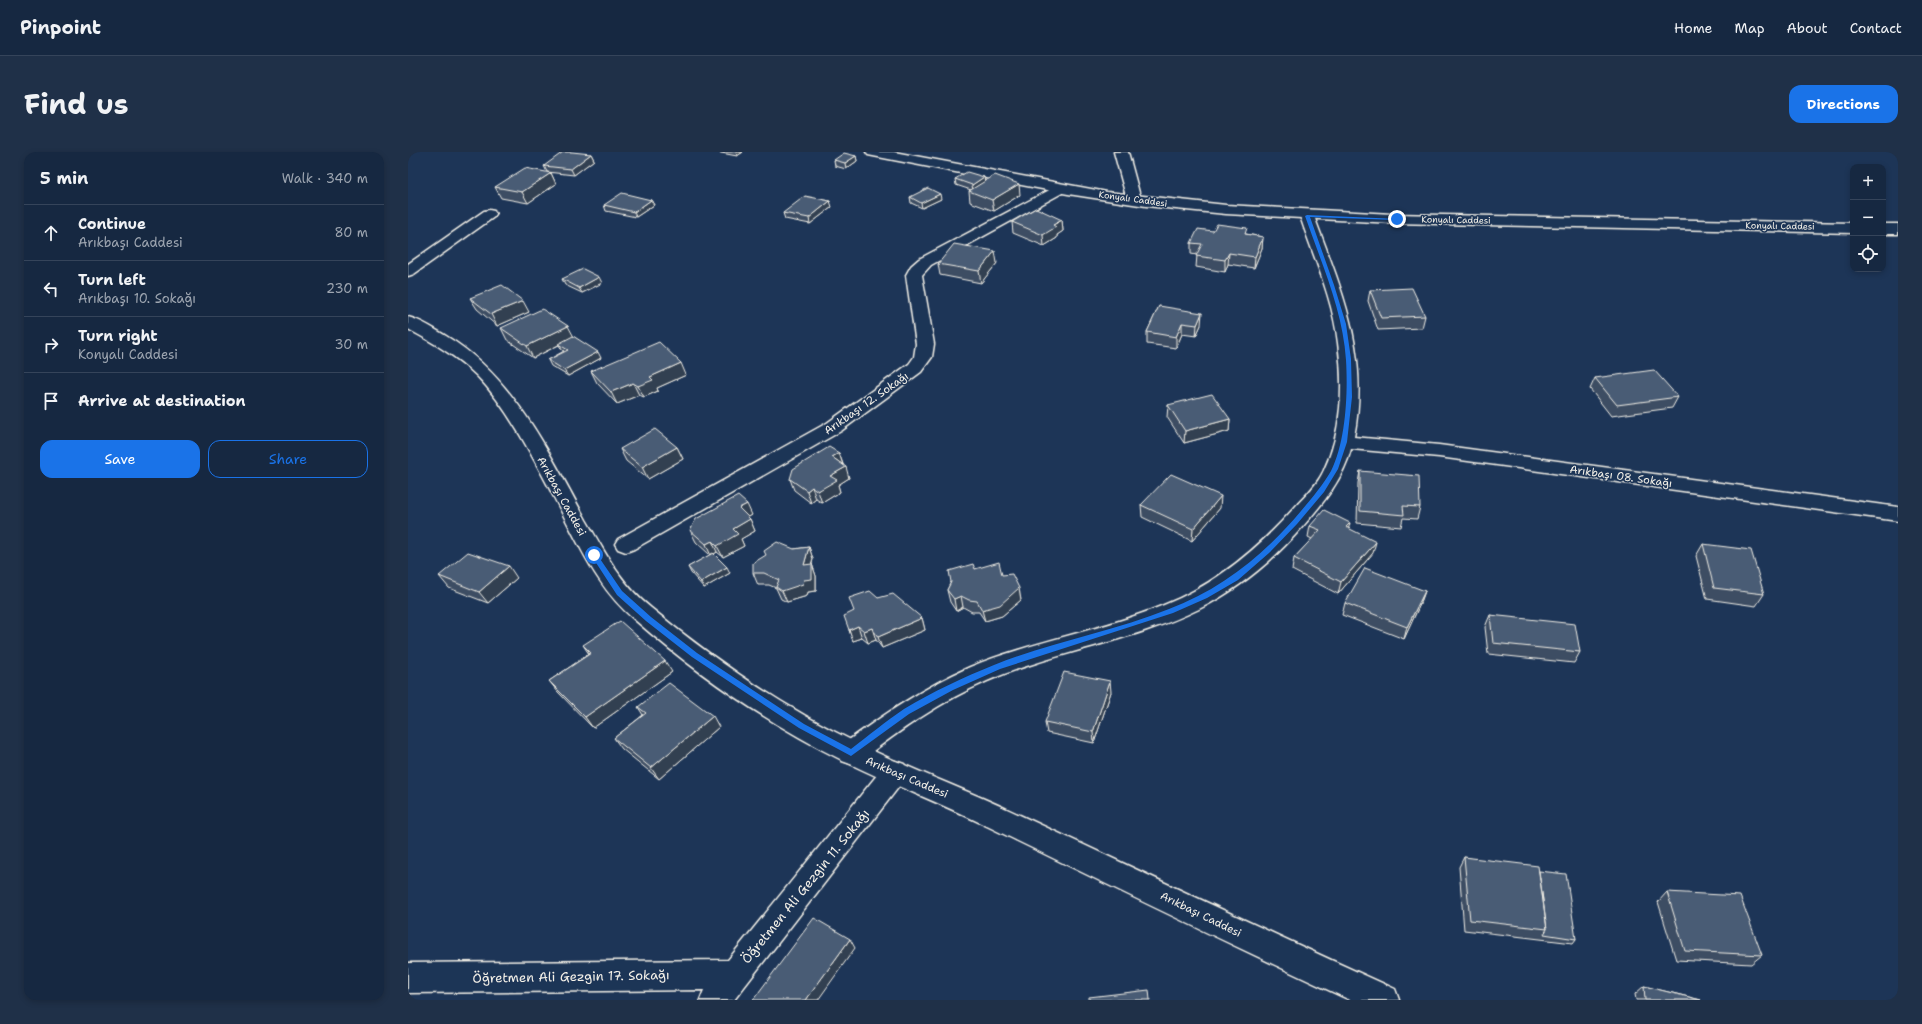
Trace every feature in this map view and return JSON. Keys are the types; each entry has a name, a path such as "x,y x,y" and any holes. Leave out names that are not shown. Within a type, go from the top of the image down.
{"street":[{"name":"Konyalı Caddesi","path":"873,152 1060,189 1190,207 1307,216 1850,228"},
{"path":"1121,152 1134,200"},
{"name":"Arıkbaşı 12. Sokağı","path":"626,544 834,427 915,368 923,357 925,344 914,286 914,276 917,269 925,262 1060,189"},
{"path":"408,271 489,214"},
{"path":"851,753 907,712 1004,664 1171,612 1205,596 1236,578 1285,532 1322,490 1335,469 1344,442 1349,397 1348,352 1343,324 1332,285 1307,216"},
{"path":"1886,229 1898,229"},
{"name":"Arıkbaşı Caddesi","path":"408,322 444,341 467,358 491,381 517,418 575,518 594,555 620,593 649,619 694,655 801,726 851,753 981,809 1384,1000"},
{"name":"Arıkbaşı 08. Sokağı","path":"1344,442 1447,452 1898,514"},
{"name":"Öğretmen Ali Gezgin 11. Sokağı","path":"715,1000 895,772"},
{"name":"Öğretmen Ali Gezgin 17. Sokağı","path":"408,978 734,975"}],"building":[{"path":"563,152 591,154 571,169 544,166"},
{"path":"844,153 856,156 845,163 834,160"},
{"path":"525,168 551,173 522,192 495,187"},
{"path":"967,172 984,177 972,185 955,179"},
{"path":"995,175 1019,184 992,200 969,191"},
{"path":"928,188 940,194 921,203 910,197"},
{"path":"622,193 651,200 634,212 604,205"},
{"path":"805,196 830,201 809,218 783,213"},
{"path":"1036,208 1062,220 1053,225 1056,227 1043,235 1012,222"},
{"path":"1217,224 1247,228 1245,234 1263,237 1255,257 1229,253 1225,260 1196,256 1202,244 1191,243 1198,229 1213,231"},
{"path":"954,244 995,251 979,271 938,264"},
{"path":"583,269 599,277 579,288 562,279"},
{"path":"502,285 523,301 491,314 470,298"},
{"path":"1412,288 1425,316 1381,318 1370,290"},
{"path":"1159,306 1202,313 1197,325 1182,323 1176,337 1147,332"},
{"path":"542,309 568,326 527,346 501,328"},
{"path":"573,336 598,352 564,370 548,360 568,350 558,344"},
{"path":"659,342 681,363 650,377 653,380 638,386 633,383 611,392 591,371"},
{"path":"1654,370 1678,397 1617,405 1595,378"},
{"path":"1212,394 1230,419 1185,431 1168,405"},
{"path":"655,429 677,447 642,467 620,449"},
{"path":"829,447 839,453 832,457 846,467 830,476 837,480 818,491 812,487 807,491 790,479 793,469"},
{"path":"1360,471 1419,476 1420,507 1403,506 1404,515 1360,511"},
{"path":"1171,474 1221,496 1193,529 1141,505"},
{"path":"738,496 747,504 739,508 750,519 733,529 738,534 717,546 712,541 706,544 690,530 696,519"},
{"path":"1324,510 1350,523 1346,527 1376,542 1341,582 1294,558 1320,530 1310,526"},
{"path":"777,542 794,549 809,547 804,565 812,564 812,579 804,580 803,584 782,591 776,587 779,580 764,573 753,573 753,563 766,555 764,551"},
{"path":"1703,544 1751,550 1764,594 1714,588"},
{"path":"468,552 509,566 479,592 439,576"},
{"path":"713,553 727,567 701,582 688,567"},
{"path":"999,562 1002,575 1012,574 1019,588 1000,605 982,610 977,601 969,600 961,596 954,599 947,590 951,582 949,571 973,564 975,569"},
{"path":"1365,568 1425,591 1407,627 1345,603"},
{"path":"870,591 878,598 893,594 922,618 878,637 872,628 864,631 858,626 849,630 844,616 854,611 849,598"},
{"path":"1490,615 1575,624 1580,652 1493,643"},
{"path":"620,621 665,661 585,717 549,681 591,653 583,645"},
{"path":"1064,672 1110,681 1093,732 1045,722"},
{"path":"669,683 713,716 651,768 614,738 646,713 638,707"},
{"path":"1464,857 1538,866 1547,929 1470,920"},
{"path":"1539,871 1566,874 1576,939 1544,934 1547,929"},
{"path":"1667,892 1740,896 1762,955 1685,951"},
{"path":"814,918 850,939 806,1000 753,1000"},
{"path":"1644,986 1701,1000 1645,1000"},
{"path":"1149,990 1150,1000 1089,1000 1089,997"}],"route":[{"path":"594,555 620,593 649,619 694,655 752,695 801,726 851,753 907,712 951,688 997,667 1171,612 1205,596 1236,578 1266,551 1295,522 1322,490 1335,469 1344,442 1349,397 1349,359 1343,324 1332,285 1307,216 1397,219"}]}
